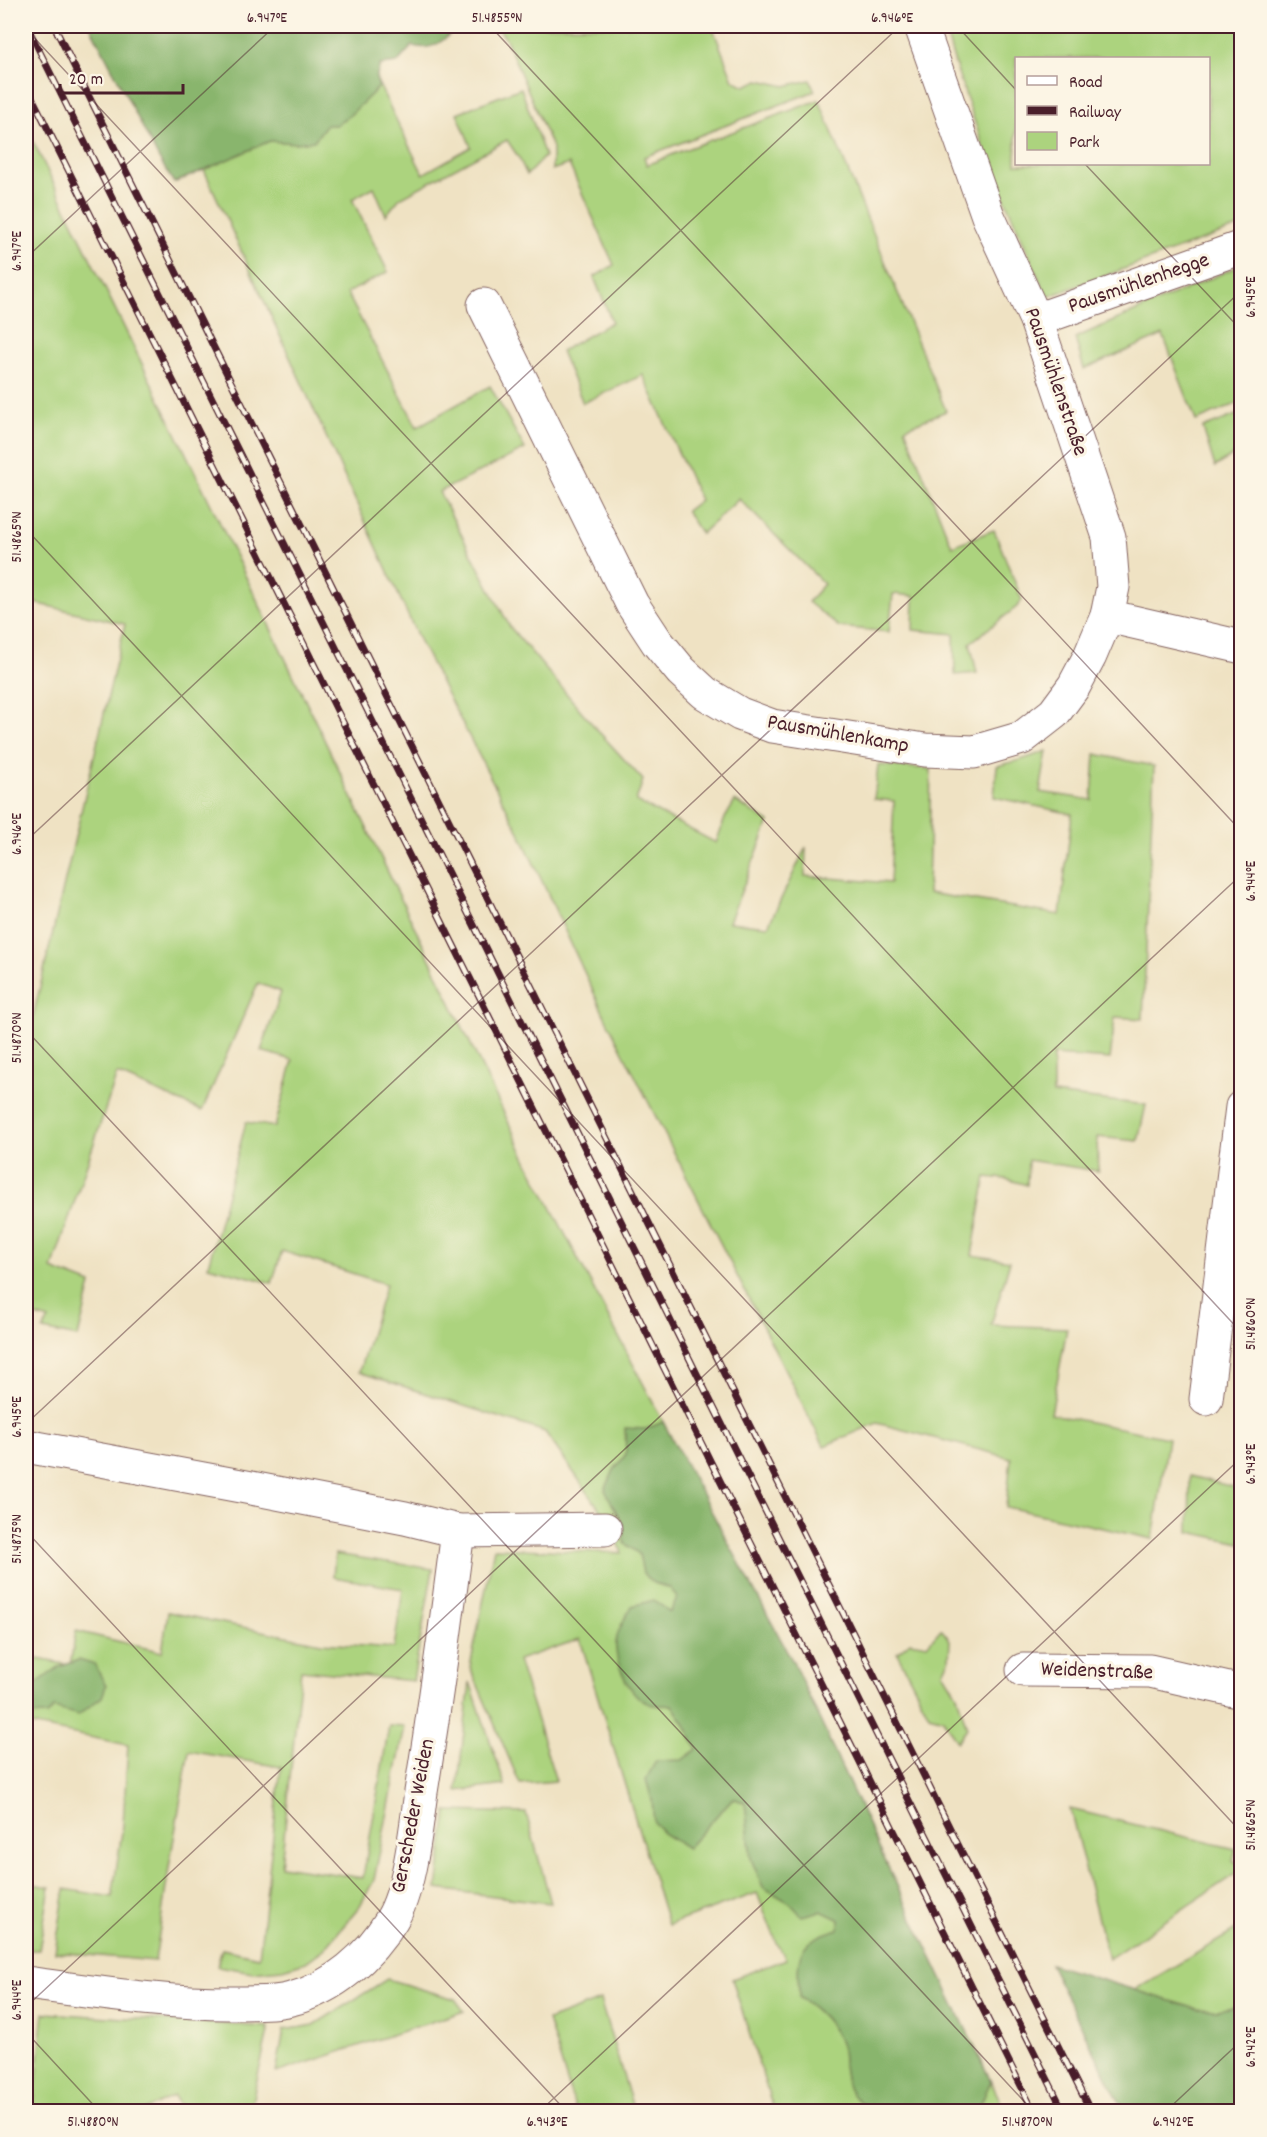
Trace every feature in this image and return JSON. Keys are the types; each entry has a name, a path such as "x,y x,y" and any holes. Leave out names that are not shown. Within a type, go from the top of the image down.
{"street":[{"name":"Pausmühlenstraße","path":"921,26 988,216 1036,320 1109,537 1113,587 1107,616"},
{"name":"Pausmühlenhegge","path":"1036,320 1242,247"},
{"name":"Pausmühlenkamp","path":"484,305 632,603 657,642 681,671 705,693 740,714 772,726 925,750 974,752 1022,738 1054,713 1074,687 1090,657 1107,616"},
{"path":"1107,616 1242,647"},
{"path":"1206,1399 1241,1127"},
{"path":"26,1446 246,1486 405,1518 458,1532 605,1529"},
{"name":"Gerscheder Weiden","path":"26,1983 208,2004 265,2003 291,1999 321,1988 339,1978 360,1959 393,1918 411,1857 439,1676 458,1532"},
{"name":"Weidenstraße","path":"1023,1670 1150,1671 1242,1692"}],"green space":[{"path":"90,26 450,26 449,35 440,42 423,48 412,46 397,63 380,65 376,78 379,87 348,117 336,125 326,125 314,141 296,143 270,141 174,183 159,159"},
{"path":"497,26 712,26 733,80 745,86 759,80 785,86 810,80 815,91 644,157 647,165 819,100 946,411 905,428 946,532 952,546 994,530 1022,600 1018,606 970,643 977,673 955,675 954,634 913,630 914,596 893,594 889,632 839,627 808,602 824,584 739,499 701,534 686,511 700,500 643,375 583,403 561,351 612,322 594,277 614,265 569,164 552,170 552,147 506,39"},
{"path":"944,26 1241,26 1241,226 1047,297 987,158"},
{"path":"355,36 423,174 471,147 457,113 521,88 545,156 527,175 507,140 400,198 386,215 374,187 352,199 388,272 347,293 417,427 490,386 525,449 439,492 510,627 643,780 636,801 716,843 725,818 735,801 769,822 729,922 768,926 806,847 805,876 890,883 894,801 874,799 878,765 931,769 928,893 1060,915 1072,814 994,797 997,766 1047,751 1040,792 1092,800 1095,754 1154,766 1143,1019 1115,1017 1110,1059 1053,1055 1053,1094 1146,1105 1138,1141 1097,1137 1098,1171 1028,1160 1027,1185 1006,1179 986,1177 972,1255 1010,1261 991,1325 1067,1328 1051,1414 1168,1438 1153,1539 1006,1507 1011,1458 877,1423 824,1446 606,1019 521,836 422,646 184,126"},
{"path":"26,127 219,521 528,1163 706,1504 793,1662 1005,2111 774,2111 732,1979 786,1959 776,1941 757,1893 668,1925 580,1639 518,1660 556,1781 520,1784 470,1667 494,1548 622,1553 613,1528 545,1432 359,1372 386,1284 282,1251 272,1283 208,1266 246,1122 275,1127 293,1060 261,1051 281,992 258,983 202,1111 117,1074 52,1269 91,1284 78,1337 43,1330 49,1320 26,1313 26,1060 30,1030 125,624 26,601"},
{"path":"1241,265 1241,402 1196,421 1163,335 1084,369 1075,338"},
{"path":"1241,413 1241,450 1215,467 1203,428"},
{"path":"663,1422 793,1662 991,2081 977,2111 876,2111 861,2103 851,2094 846,2082 842,2051 834,2031 812,2006 799,1997 798,1971 802,1952 806,1945 814,1939 839,1929 840,1920 821,1911 802,1916 790,1903 763,1887 751,1859 745,1803 733,1798 687,1848 663,1833 654,1823 652,1800 646,1779 656,1761 682,1760 697,1749 672,1705 653,1705 645,1702 631,1689 618,1662 616,1640 632,1606 654,1600 670,1612 677,1598 670,1588 654,1583 643,1573 639,1554 624,1543 623,1525 605,1490 614,1470 626,1454 625,1428 646,1429"},
{"path":"1190,1476 1241,1489 1241,1543 1189,1532"},
{"path":"335,1554 433,1569 413,1681 301,1670 281,1866 363,1878 389,1726 405,1727 374,1880 358,1909 324,1949 306,1962 282,1969 253,1972 217,1966 222,1949 259,1957 281,1767 189,1751 155,1961 55,1952 65,1889 112,1897 123,1825 128,1745 26,1724 26,1657 70,1665 76,1631 162,1652 168,1612 321,1643 394,1648 403,1589 333,1577"},
{"path":"941,1629 950,1640 949,1660 943,1672 957,1695 967,1728 957,1742 943,1719 929,1715 897,1653 910,1642 927,1645"},
{"path":"79,1660 95,1665 106,1686 102,1697 78,1715 54,1708 47,1715 26,1716 26,1687 33,1686 59,1667"},
{"path":"470,1682 505,1785 457,1791"},
{"path":"1070,1809 1236,1849 1233,1861 1241,1864 1241,1870 1108,1959"},
{"path":"447,1811 526,1813 551,1903 437,1889"},
{"path":"26,1883 50,1887 39,1950 26,1950"},
{"path":"1241,1927 1241,2032 1124,1996"},
{"path":"1050,1964 1197,2009 1216,2010 1241,2006 1241,2111 1124,2111"},
{"path":"387,1979 455,1999 464,2011 276,2073 284,2030 314,2025"},
{"path":"600,2000 634,2111 576,2111 548,2020"},
{"path":"44,2013 269,2027 250,2111 183,2111 174,2096 143,2111 33,2111"}],"railway":[{"path":"27,26 1064,2112"},
{"path":"54,26 1091,2112"},
{"path":"26,85 1034,2112"}]}
